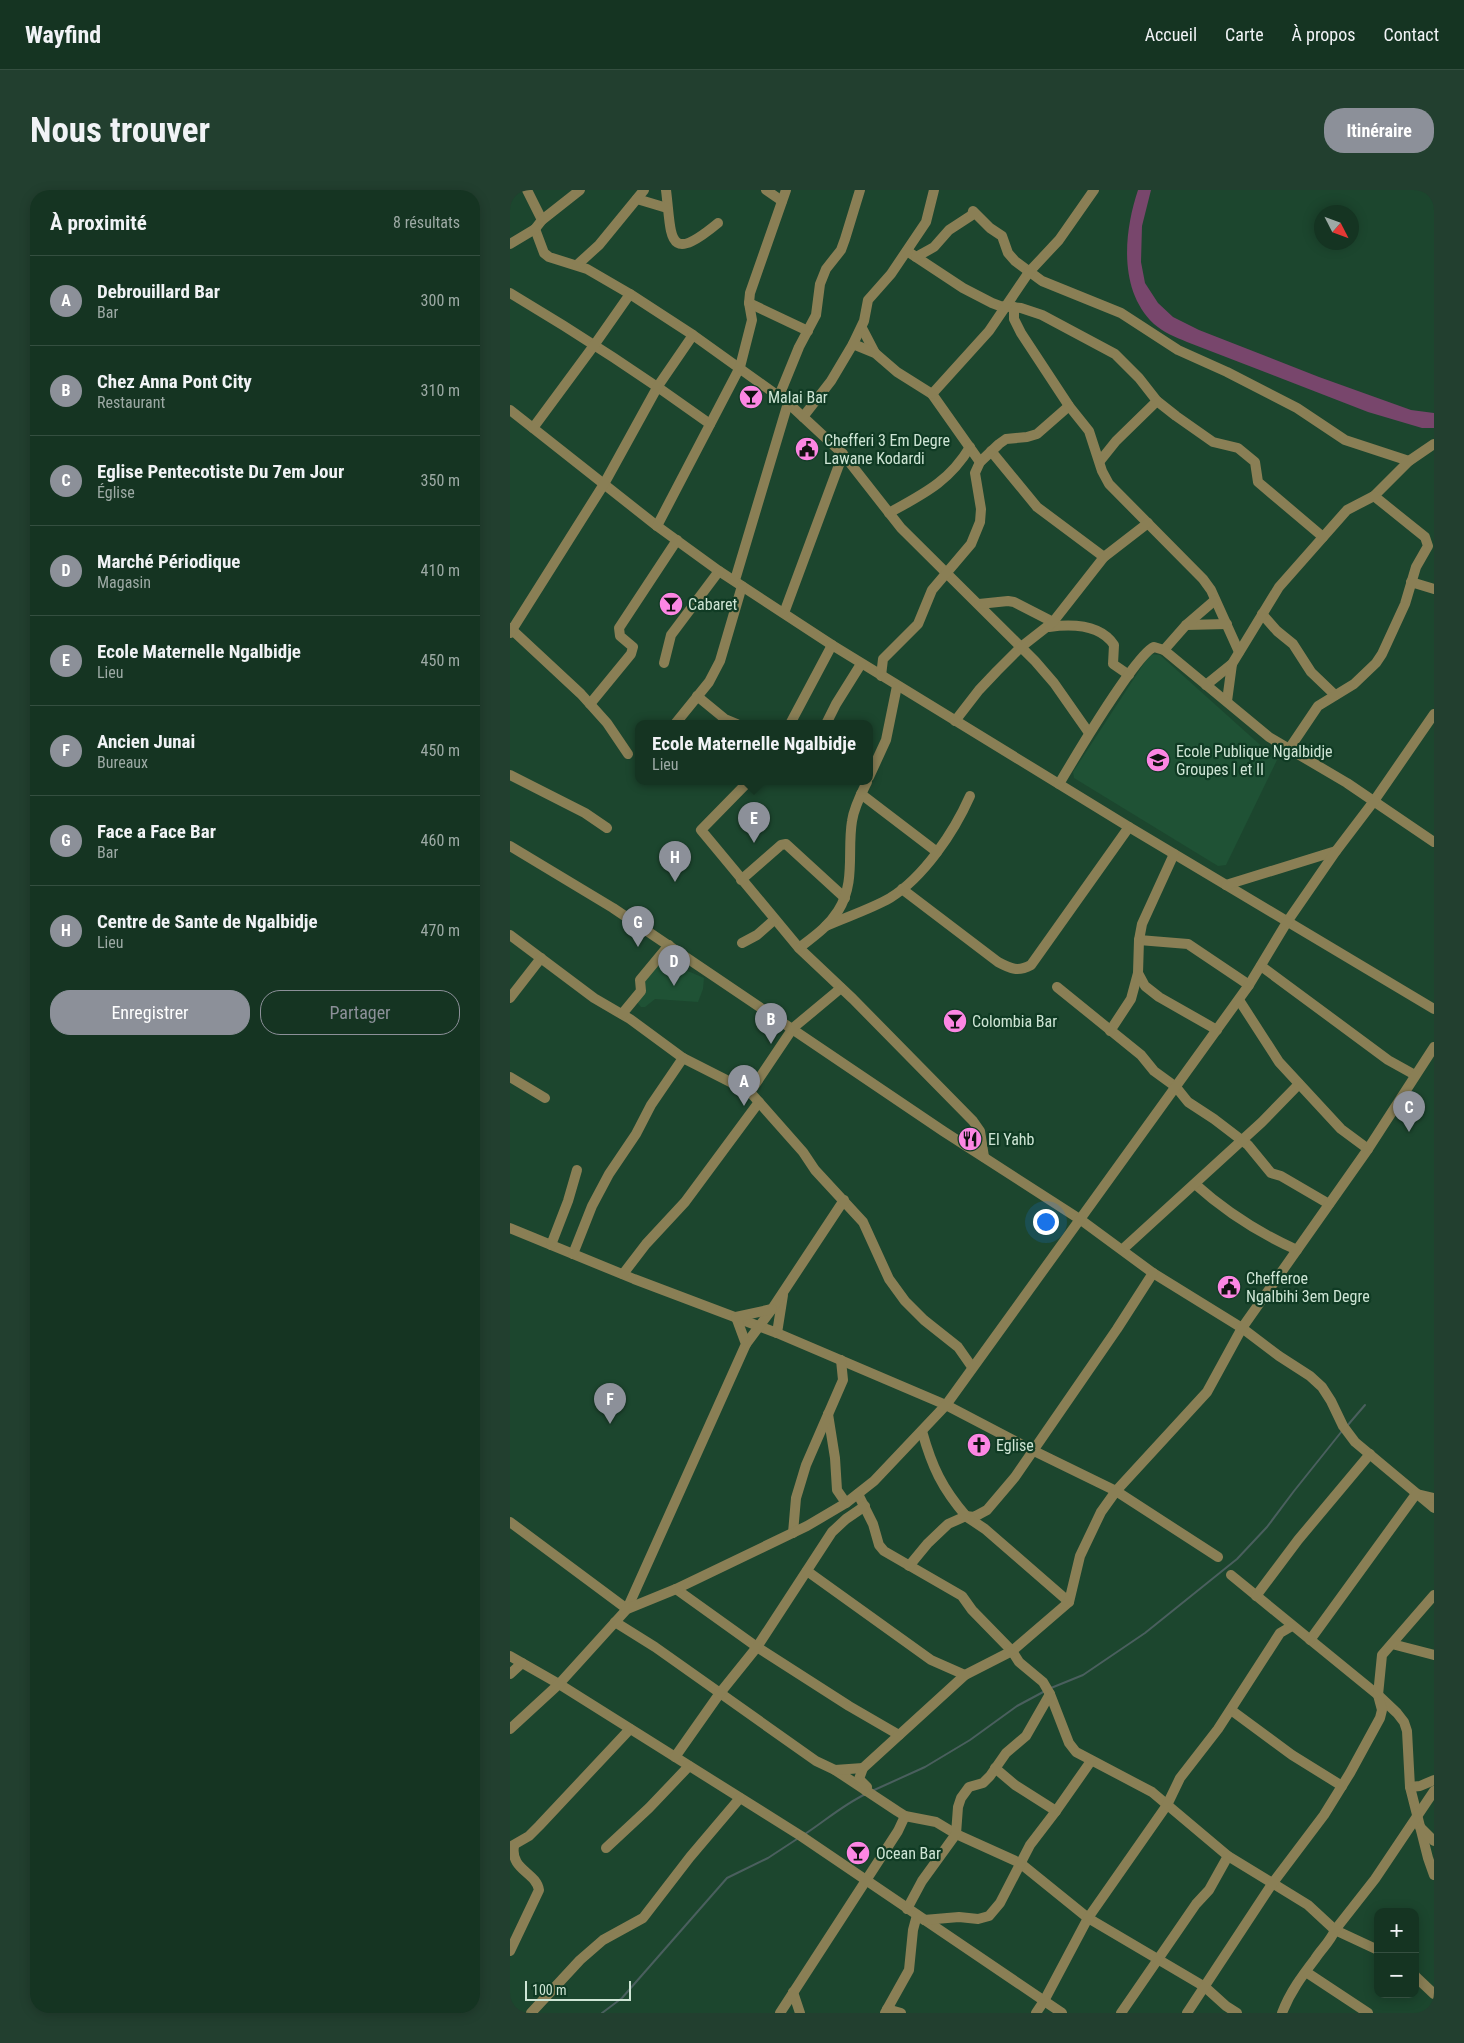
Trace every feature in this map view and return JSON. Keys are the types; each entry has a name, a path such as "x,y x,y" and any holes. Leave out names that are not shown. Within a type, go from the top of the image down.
{"street":[{"path":"527,190 542,220"},
{"path":"510,244 535,229 542,220 580,190"},
{"path":"577,265 599,244 644,190"},
{"path":"666,190 667,208 674,240 678,244 684,246 694,242 718,223"},
{"path":"766,190 782,201"},
{"path":"657,526 740,367 752,320 749,303 750,294 786,190"},
{"path":"779,396 799,347 816,315 820,284 826,269 841,250 860,190"},
{"path":"803,417 831,381 862,328 868,300 891,274 926,222 934,190"},
{"path":"932,394 973,351 1010,307 1029,272 1059,240 1094,190"},
{"path":"637,199 667,208"},
{"path":"916,257 934,247 949,230 974,212 990,228 1002,236 1008,253 1015,261 1054,288 1122,313 1178,350 1227,372 1296,408 1345,440 1409,460"},
{"path":"535,229 544,253 558,260 577,265 630,294 740,367 788,403 843,454 900,528 979,604 1054,683 1089,733"},
{"path":"907,251 963,288 992,303 1042,315 1116,354 1140,378 1157,401 1213,442 1238,448 1255,462 1258,482 1323,537"},
{"path":"510,293 595,344 710,424"},
{"path":"533,428 630,294"},
{"path":"749,303 808,331"},
{"path":"1010,307 1016,324 1069,406 1088,431 1102,471 1109,484 1197,573 1211,590 1239,652"},
{"path":"862,328 875,353"},
{"path":"628,754 607,723 590,704 511,630 604,484 658,386 693,335"},
{"path":"853,344 875,353 897,372 932,394 980,462"},
{"path":"1100,461 1116,441 1157,401"},
{"path":"678,720 708,682 720,660 788,403"},
{"path":"881,676 883,659 918,624 932,590 971,544 980,522 981,509 975,473 980,462 990,451 1006,439 1027,438 1037,434 1069,406"},
{"path":"510,410 657,526 719,571 861,664 1434,1009"},
{"path":"1206,685 1232,664 1279,587 1347,510 1374,496 1409,460 1434,444"},
{"path":"889,513 930,491 958,466 970,447"},
{"path":"990,451 1037,507 1104,558"},
{"path":"784,613 843,454"},
{"path":"1289,749 1318,706 1354,684 1371,670 1379,659 1405,604 1416,567 1427,550 1428,541 1374,496"},
{"path":"955,721 979,690 1021,647 1051,624 1104,558 1148,524"},
{"path":"590,704 633,649 620,636 620,628 678,540"},
{"path":"664,663 671,635 719,571"},
{"path":"1411,582 1434,589"},
{"path":"1164,650 1186,626 1215,600"},
{"path":"979,604 1014,602 1051,624 1074,624 1100,633 1114,645 1112,664 1129,675"},
{"path":"1262,614 1277,631 1294,644 1311,672 1335,695"},
{"path":"1186,626 1227,624"},
{"path":"792,720 832,645"},
{"path":"1059,784 1089,733 1129,675 1150,649 1154,647 1164,650 1262,732 1347,783 1434,842"},
{"path":"828,720 861,664"},
{"path":"1227,701 1232,664"},
{"path":"873,768 886,740 897,686"},
{"path":"697,696 729,720"},
{"path":"627,1609 676,1589 793,1533 846,1503 874,1481 946,1405 1239,1000 1287,922 1434,714"},
{"path":"510,775 585,813 607,828"},
{"path":"745,785 700,830 799,948 973,1122 981,1136 984,1157"},
{"path":"799,948 826,926 838,911 845,898 852,859 852,823 866,785"},
{"path":"861,794 937,852"},
{"path":"826,926 883,902 902,889 937,852 954,828 970,796"},
{"path":"902,889 998,962 1009,968 1021,970 1031,965 1129,827"},
{"path":"741,880 781,845 786,844 845,898"},
{"path":"510,846 613,908 669,945 1081,1220 1123,1249 1153,1273 1242,1328 1279,1356 1310,1376 1322,1387 1348,1434 1355,1442 1434,1508"},
{"path":"1226,885 1336,851"},
{"path":"1110,1030 1132,999 1138,973 1139,940 1148,907 1174,854"},
{"path":"742,943 757,935 774,920"},
{"path":"510,935 594,998 622,1014 683,1058 750,1092 803,1152 815,1170 863,1222 889,1279 897,1291 924,1320 958,1347 972,1368"},
{"path":"1139,940 1188,944 1249,985"},
{"path":"622,1014 641,991 640,980 643,975 669,945"},
{"path":"510,998 541,958"},
{"path":"1261,966 1388,1060 1415,1075"},
{"path":"1138,973 1145,986"},
{"path":"1134,984 1145,986 1217,1030"},
{"path":"1057,987 1141,1055 1154,1071 1176,1087 1188,1102 1242,1140 1271,1173 1281,1176 1329,1204"},
{"path":"750,1092 793,1028 841,988"},
{"path":"1239,1000 1267,1045 1299,1084 1341,1129 1368,1149"},
{"path":"866,1791 867,1786 859,1779 863,1768 965,1675 1012,1651 1070,1602 1080,1556 1101,1512 1116,1491 1207,1392 1242,1328 1368,1149 1434,1047"},
{"path":"573,1254 592,1206 609,1174 636,1134 651,1105 683,1058"},
{"path":"510,1077 545,1098"},
{"path":"1123,1249 1242,1140 1299,1084"},
{"path":"623,1274 646,1244 685,1202 759,1102"},
{"path":"551,1245 568,1201 577,1170"},
{"path":"1195,1184 1220,1206 1274,1240 1297,1250"},
{"path":"510,1728 560,1684 627,1609 746,1344 772,1309 844,1200"},
{"path":"510,1228 634,1279 777,1333 946,1405 1116,1491 1218,1557"},
{"path":"631,1265 634,1279"},
{"path":"909,1566 928,1543 948,1524 966,1516 974,1517 987,1510 1015,1476 1117,1329 1153,1273"},
{"path":"777,1333 784,1289"},
{"path":"736,1317 772,1309"},
{"path":"736,1317 746,1344"},
{"path":"793,1533 796,1498 806,1465 843,1380 841,1360"},
{"path":"828,1413 835,1458 837,1490 846,1503"},
{"path":"922,1431 932,1467 951,1498 966,1516 1070,1602"},
{"path":"1256,1596 1298,1540 1370,1454"},
{"path":"858,1494 865,1506 879,1545 884,1551 962,1596 972,1610 1012,1651 1019,1662 1043,1682 1050,1694 1069,1743 1076,1752 1091,1761 1134,1780 1152,1792 1228,1856 1308,1905 1335,1930 1374,1948"},
{"path":"1416,1494 1434,1498"},
{"path":"1310,1640 1416,1494"},
{"path":"675,1757 720,1693 757,1647 832,1532 846,1519 865,1506"},
{"path":"510,1522 627,1609"},
{"path":"807,1571 931,1660 965,1675"},
{"path":"1231,1575 1378,1695 1404,1722 1407,1731 1410,1787 1434,1875"},
{"path":"676,1589 757,1647 849,1706 899,1735"},
{"path":"1187,2013 1272,1884 1324,1814 1342,1786 1380,1718 1382,1710 1378,1695 1382,1655 1434,1595"},
{"path":"615,1622 655,1647 816,1761 835,1770 905,1816 936,1822 956,1834 1020,1863 1088,1918 1205,1987 1236,2013"},
{"path":"1036,2013 1088,1918 1167,1805 1180,1778 1218,1729 1280,1633 1292,1626"},
{"path":"1392,1644 1434,1656"},
{"path":"510,1656 560,1684 801,1836 1062,2013"},
{"path":"510,1674 522,1663"},
{"path":"907,1909 922,1881 956,1834 958,1807 961,1798 969,1787 985,1781 1006,1753 1026,1736 1050,1694"},
{"path":"1230,1710 1292,1755 1342,1786"},
{"path":"510,1951 540,1890 539,1885 516,1862 512,1855 512,1846 529,1836 540,1826 630,1729"},
{"path":"920,1918 959,1917 978,1919 989,1916 1000,1903 1030,1844 1056,1812 1091,1761"},
{"path":"606,1848 649,1808 689,1766"},
{"path":"835,1770 863,1768"},
{"path":"995,1768 1014,1785 1056,1812"},
{"path":"1410,1787 1420,1786 1434,1780"},
{"path":"1282,2013 1291,1993 1315,1958 1331,1940 1335,1930 1418,1822 1434,1791"},
{"path":"531,2013 580,1960 603,1940 644,1918 690,1857 740,1798"},
{"path":"780,2013 905,1816"},
{"path":"1418,1822 1434,1841"},
{"path":"1121,2013 1157,1958 1208,1890 1228,1856"},
{"path":"901,2013 886,2011 909,1970 913,1930 920,1918"},
{"path":"1306,1972 1368,2013"},
{"path":"1419,1980 1434,1994"},
{"path":"793,1992 800,2013"}],"shaded area":[{"path":"1138,190 1151,190 1142,226 1141,262 1145,283 1158,303 1173,317 1199,330 1319,377 1411,410 1434,413 1434,428 1422,428 1368,412 1187,342 1169,334 1154,324 1142,310 1134,295 1129,278 1127,242 1133,206"},
{"path":"1150,654 1160,655 1277,760 1226,865 1218,866 1074,778 1073,772"},
{"path":"658,964 669,967 676,966 704,978 703,989 698,1002 655,999 645,1007 641,1007 636,1001 644,983"}],"waterway":[{"path":"1347,1426 1365,1405"},
{"path":"1051,1688 1083,1675 1145,1633 1237,1559 1267,1527 1342,1431"},
{"path":"872,1791 925,1767 970,1740 1017,1706 1045,1691"},
{"path":"805,1834 866,1794"},
{"path":"602,2013 622,1998 727,1878 768,1858 797,1839"}],"place":[{"name":"Malai Bar","path":"751,397"},
{"name":"Chefferi 3 Em Degre Lawane Kodardi","path":"807,449"},
{"name":"Cabaret","path":"671,604"},
{"name":"Ecole Publique Ngalbidje Groupes I et II","path":"1158,760"},
{"name":"Ecole Maternelle Ngalbidje","path":"754,843"},
{"name":"Centre de Sante de Ngalbidje","path":"675,882"},
{"name":"Face a Face Bar","path":"638,947"},
{"name":"Marché Périodique","path":"674,986"},
{"name":"Colombia Bar","path":"955,1021"},
{"name":"Chez Anna Pont City","path":"771,1044"},
{"name":"Debrouillard Bar","path":"744,1106"},
{"name":"Eglise Pentecotiste Du 7em Jour","path":"1409,1132"},
{"name":"El Yahb","path":"970,1139"},
{"name":"Chefferoe Ngalbihi 3em Degre","path":"1229,1287"},
{"name":"Ancien Junai","path":"610,1424"},
{"name":"Eglise","path":"979,1445"},
{"name":"Ocean Bar","path":"858,1853"}]}
